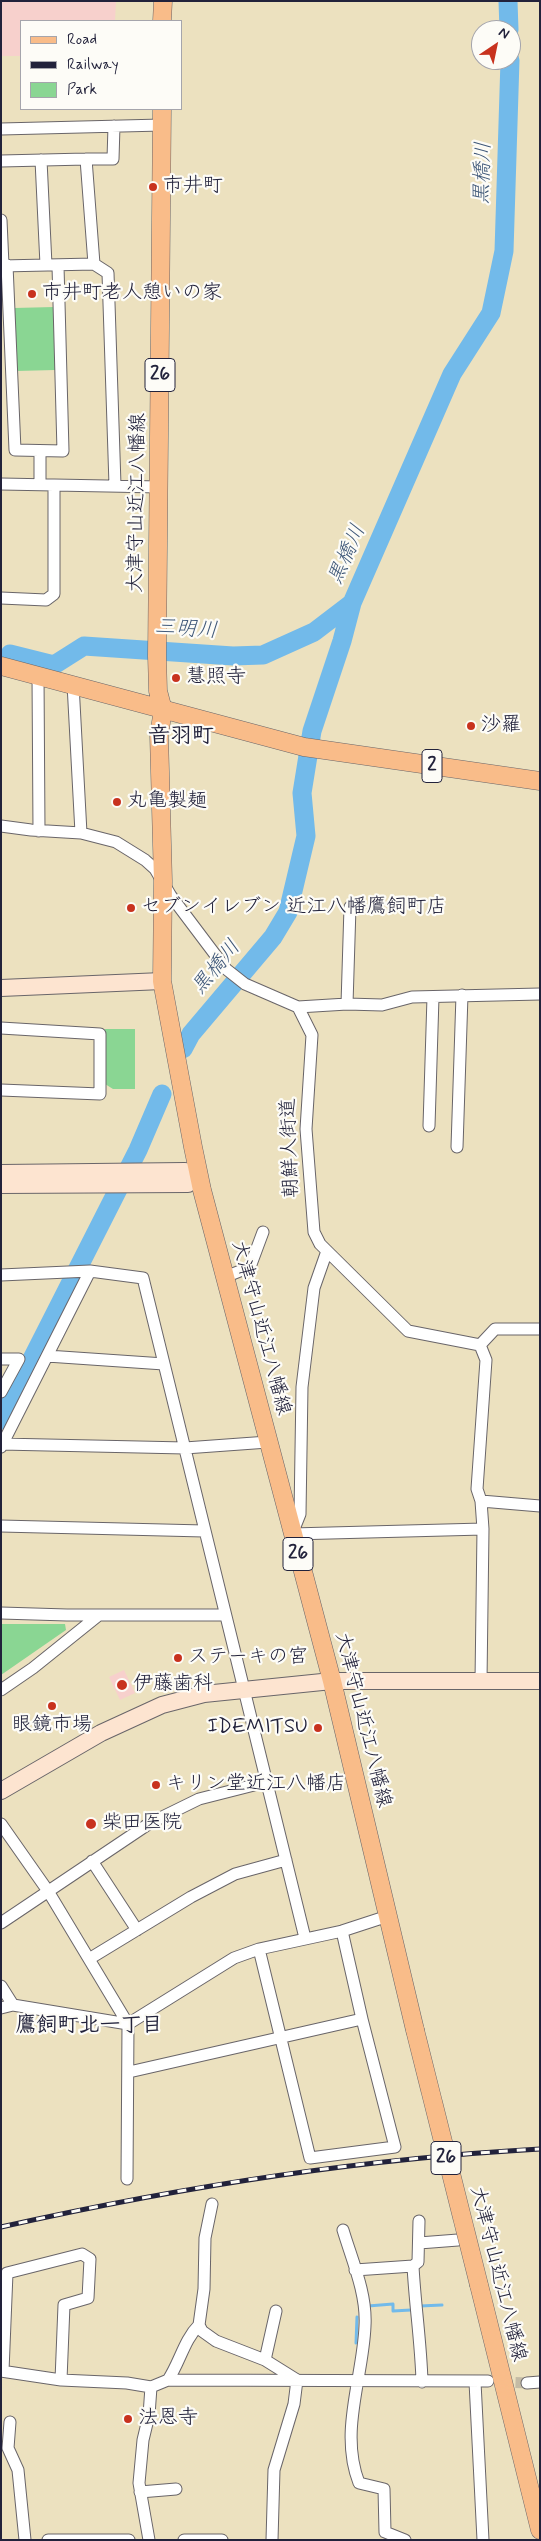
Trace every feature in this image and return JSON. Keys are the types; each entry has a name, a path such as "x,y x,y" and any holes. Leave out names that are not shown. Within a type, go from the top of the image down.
{"main road":[{"path":"162,20 163,1"},
{"name":"大津守山近江八幡線","path":"162,117 157,648 158,691 163,710 159,735 163,882 162,981 198,1175 332,1681 388,1916 540,2530"},
{"name":"2","path":"1,666 304,747 540,781"}],"street":[{"path":"1,129 114,126 162,117"},
{"path":"1,161 113,159 114,126"},
{"path":"86,159 94,264"},
{"path":"1,220 14,450 63,451 52,265 41,160"},
{"path":"4,265 94,264 108,273 114,485"},
{"path":"40,451 40,483"},
{"path":"1,484 40,483 54,485 160,487"},
{"path":"1,598 46,600 54,594 54,485"},
{"path":"38,675 40,830"},
{"path":"73,684 81,833"},
{"path":"1,826 81,833 116,842 146,860 226,969 246,984 298,1007 347,1004 382,1005 412,997 540,994"},
{"path":"347,1004 350,907"},
{"path":"1,988 162,981"},
{"path":"457,1148 462,995"},
{"path":"429,1126 433,997"},
{"name":"朝鮮人街道","path":"298,1007 312,1036 306,1129 314,1232 327,1251 408,1331 480,1345"},
{"path":"1,1028 100,1034 100,1094 1,1090"},
{"path":"1,1173 139,1178 188,1184 198,1175"},
{"path":"1,1185 106,1178"},
{"path":"225,1277 250,1268 263,1232"},
{"path":"327,1251 313,1297 302,1387 300,1514 292,1534 483,1529"},
{"path":"90,1271 2,1445 185,1448 268,1442"},
{"path":"1,1275 58,1274 90,1271 143,1278 242,1689 305,1938"},
{"path":"481,1681 483,1529 481,1501 477,1489 486,1360 480,1345 495,1329 540,1329"},
{"path":"47,1356 164,1364"},
{"path":"1,1359 19,1359 1,1392"},
{"path":"481,1501 540,1506"},
{"path":"1,1526 204,1531"},
{"path":"1,1613 224,1615"},
{"path":"1,1690 33,1668 100,1615"},
{"path":"1,1791 101,1733 162,1705 204,1694 332,1681 540,1681"},
{"path":"1,1923 150,1822 199,1799 266,1782"},
{"path":"1,1824 48,1891 128,2024 127,2179"},
{"path":"89,1959 191,1897 235,1874 286,1860"},
{"path":"92,1862 137,1930"},
{"path":"1,2008 13,2005 128,2024 234,1958 259,1949 342,1931 388,1916"},
{"path":"259,1949 310,2158 395,2147 362,2019 342,1931"},
{"path":"1,1986 13,2005"},
{"path":"128,2072 362,2019"},
{"path":"212,2204 205,2238 204,2289 199,2325 202,2331 216,2341 264,2360 297,2380"},
{"path":"355,2270 413,2266 418,2262 419,2221"},
{"path":"343,2230 365,2307 365,2326 350,2431 352,2465 359,2483 384,2489 385,2532 405,2540"},
{"path":"419,2243 458,2240"},
{"path":"61,2380 64,2305 88,2298 90,2259 82,2254 7,2273 2,2371 61,2380 127,2383 151,2387 168,2380 488,2381"},
{"path":"413,2266 422,2382"},
{"path":"264,2360 276,2311"},
{"path":"168,2380 178,2364 190,2334 199,2325"},
{"path":"272,2540 274,2470 294,2404 297,2380"},
{"path":"475,2382 483,2540"},
{"path":"527,2383 540,2382"},
{"path":"149,2540 140,2492 143,2440 149,2414 151,2387"},
{"path":"10,2422 8,2448 18,2470 25,2540"},
{"path":"140,2492 176,2489"},
{"path":"48,2540 129,2540"},
{"path":"184,2540 222,2540"}],"shaded area":[{"path":"1,1 116,1 115,20 20,20 20,56 1,56"},
{"name":"伊藤歯科","path":"124,1670 135,1693 120,1700 109,1677"}],"green space":[{"path":"54,307 55,370 16,371 14,308"},
{"path":"105,1029 135,1029 135,1089 113,1089 105,1084"},
{"path":"1,1624 65,1624 66,1630 1,1675"}],"waterway":[{"name":"黒橋川","path":"508,1 509,20"},
{"name":"黒橋川","path":"183,1049 191,1034 273,937 288,912 306,836 302,793 312,731 342,641 352,603 452,374 491,313 504,251 510,70"},
{"name":"三明川","path":"10,654 54,665 84,646 233,656 263,655 314,632 352,603"},
{"name":"黒橋川","path":"1,1420 138,1150 162,1094"},
{"path":"368,2306 393,2304 393,2311 411,2310"},
{"path":"420,2306 442,2305"},
{"path":"356,2343 357,2317"}],"tunnel":[{"path":"499,2382 527,2383"}],"railway":[{"path":"1,2227 135,2199 269,2177 403,2160 540,2149"}],"place":[{"name":"市井町","path":"153,187"},
{"name":"市井町老人憩いの家","path":"32,294"},
{"name":"慧照寺","path":"176,678"},
{"name":"沙羅","path":"471,726"},
{"name":"丸亀製麺","path":"117,802"},
{"name":"セブンイレブン 近江八幡鷹飼町店","path":"131,908"},
{"name":"ステーキの宮","path":"178,1658"},
{"name":"伊藤歯科","path":"122,1685"},
{"name":"眼鏡市場","path":"52,1706"},
{"name":"IDEMITSU","path":"318,1728"},
{"name":"キリン堂近江八幡店","path":"156,1785"},
{"name":"柴田医院","path":"91,1824"},
{"name":"法恩寺","path":"128,2419"}],"district":[{"name":"音羽町","path":"181,737"},
{"name":"鷹飼町北一丁目","path":"89,2027"}]}
